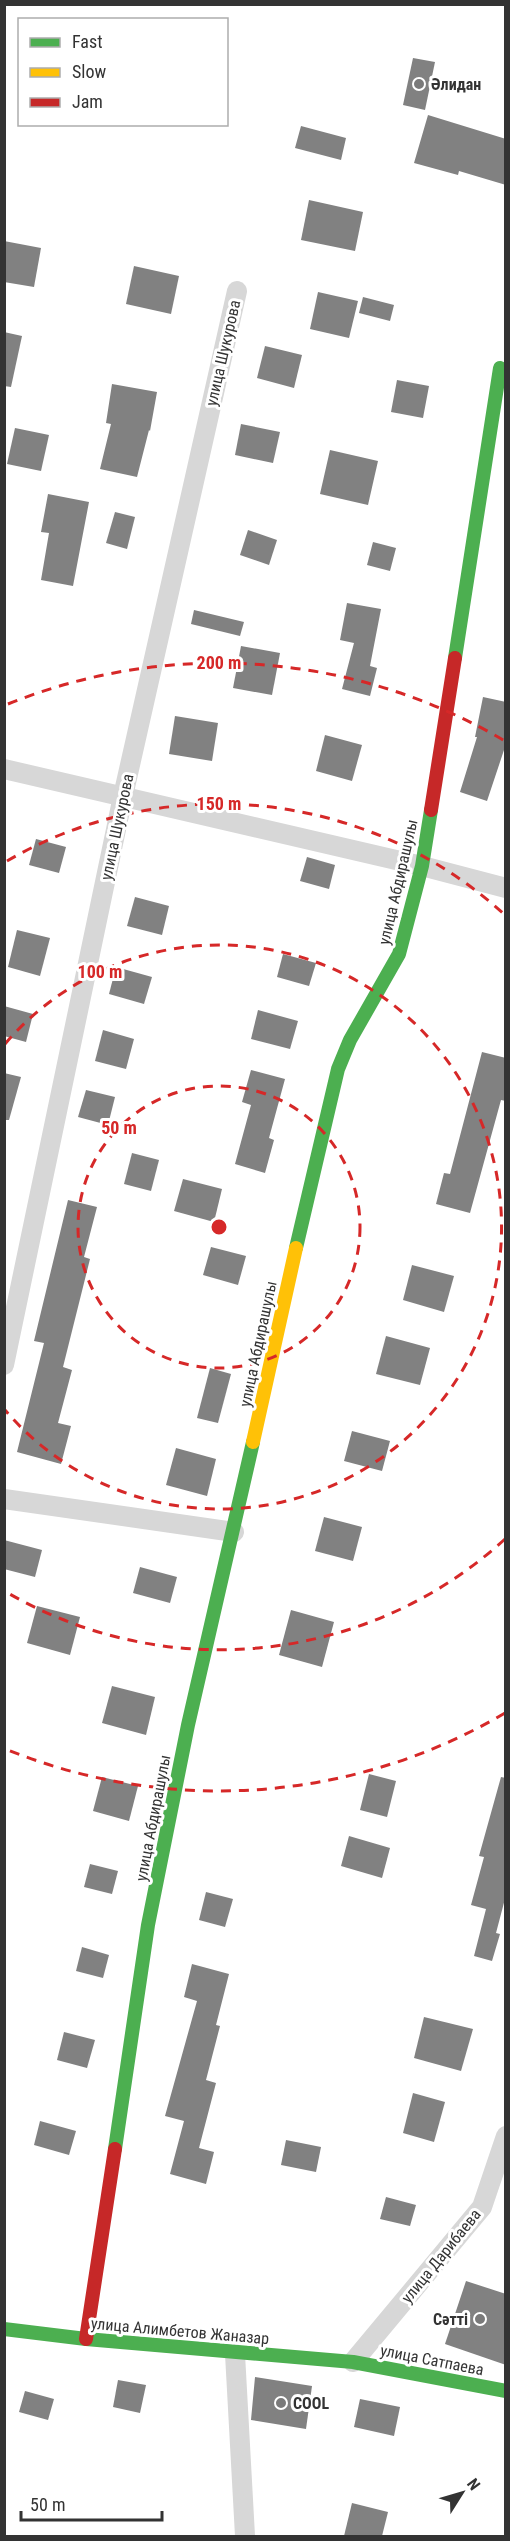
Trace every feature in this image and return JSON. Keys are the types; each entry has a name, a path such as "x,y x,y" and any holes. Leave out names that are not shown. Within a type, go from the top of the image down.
{"street":[{"name":"улица Шукурова","path":"4,1365 123,796 237,291"},
{"name":"улица Абдирашулы","path":"86,2340 148,1925 188,1725 234,1532 306,1200 338,1069 350,1040 399,954 422,866 500,368"},
{"path":"4,769 422,866 506,888"},
{"path":"4,1499 234,1532"},
{"name":"улица Дарибаева","path":"353,2362 482,2207 506,2136"},
{"name":"улица Алимбетов Жаназар","path":"4,2329 86,2340 353,2362"},
{"path":"235,2354 245,2536"},
{"name":"улица Сатпаева","path":"353,2362 506,2391"}],"building":[{"name":"Әлидан","path":"413,58 435,62 425,110 403,105"},
{"path":"428,115 506,139 506,185 459,171 458,175 414,163"},
{"path":"301,126 346,138 341,160 295,148"},
{"path":"309,200 363,212 355,251 301,240"},
{"path":"4,241 41,248 34,287 4,282"},
{"path":"134,266 179,276 171,314 126,304"},
{"path":"318,292 358,301 349,338 310,329"},
{"path":"363,297 394,305 390,321 359,313"},
{"path":"4,332 22,336 11,387 4,386"},
{"path":"265,346 302,355 294,388 257,378"},
{"path":"397,380 429,386 423,418 391,412"},
{"path":"112,384 157,392 150,431 137,477 100,469 111,424 106,423"},
{"path":"241,424 280,432 273,463 235,455"},
{"path":"15,428 49,435 41,471 7,464"},
{"path":"330,450 378,461 368,505 320,494"},
{"path":"48,494 89,502 73,586 41,580 49,533 41,532"},
{"path":"115,512 135,517 127,549 106,543"},
{"path":"248,530 277,540 269,565 240,555"},
{"path":"373,542 396,548 390,571 367,565"},
{"path":"347,603 381,609 370,666 377,668 370,696 342,689 354,643 340,640"},
{"path":"194,610 244,622 240,636 191,624"},
{"path":"241,646 280,653 272,695 233,688"},
{"path":"483,697 506,702 506,744 487,801 460,792 477,737 475,737"},
{"path":"175,716 218,723 212,761 169,754"},
{"path":"325,735 362,745 352,781 316,771"},
{"path":"36,839 66,847 59,873 29,865"},
{"path":"307,857 335,865 329,889 300,881"},
{"path":"135,897 169,906 162,935 127,926"},
{"path":"17,930 50,938 40,976 8,967"},
{"path":"283,954 316,963 309,986 277,977"},
{"path":"116,967 152,977 144,1004 109,994"},
{"path":"4,1006 33,1014 26,1042 4,1036"},
{"path":"258,1010 298,1021 290,1049 251,1039"},
{"path":"103,1030 134,1039 126,1069 95,1061"},
{"path":"482,1052 506,1058 506,1101 501,1100 470,1213 436,1204 444,1173 450,1174"},
{"path":"251,1070 285,1079 269,1138 274,1140 265,1173 235,1164 251,1105 242,1102"},
{"path":"4,1073 21,1077 9,1120 4,1120"},
{"path":"86,1090 115,1097 108,1125 78,1117"},
{"path":"132,1153 159,1160 151,1191 124,1184"},
{"path":"183,1179 222,1189 214,1222 174,1211"},
{"path":"68,1200 97,1207 84,1257 90,1259 63,1367 72,1370 58,1423 71,1426 61,1464 17,1452 44,1343 34,1341"},
{"path":"211,1247 246,1256 238,1285 203,1275"},
{"path":"412,1265 454,1276 444,1312 403,1300"},
{"path":"386,1336 430,1348 420,1385 376,1374"},
{"path":"210,1368 231,1374 218,1423 197,1418"},
{"path":"352,1431 390,1441 382,1471 344,1461"},
{"path":"176,1448 216,1459 207,1496 166,1485"},
{"path":"324,1517 362,1527 353,1561 315,1551"},
{"path":"4,1540 42,1550 35,1577 4,1569"},
{"path":"140,1567 177,1577 170,1603 133,1593"},
{"path":"37,1606 80,1617 70,1655 27,1643"},
{"path":"291,1610 334,1622 322,1667 279,1655"},
{"path":"112,1686 155,1697 146,1735 102,1723"},
{"path":"369,1774 396,1781 387,1817 360,1810"},
{"path":"102,1777 138,1786 129,1821 93,1811"},
{"path":"501,1777 506,1778 506,1895 496,1933 500,1934 492,1961 474,1956 486,1909 471,1905 484,1857 479,1856"},
{"path":"349,1836 390,1848 382,1878 341,1866"},
{"path":"90,1864 118,1871 112,1894 84,1887"},
{"path":"206,1892 233,1899 225,1927 199,1920"},
{"path":"82,1947 109,1955 103,1978 76,1971"},
{"path":"192,1964 229,1974 216,2025 220,2026 206,2080 216,2083 199,2148 214,2152 206,2184 170,2174 184,2121 165,2116 197,2001 184,1997"},
{"path":"424,2017 473,2029 461,2071 414,2058"},
{"path":"64,2032 95,2040 87,2068 57,2060"},
{"path":"413,2093 445,2102 434,2142 403,2133"},
{"path":"40,2121 76,2131 69,2155 34,2145"},
{"path":"286,2140 321,2147 316,2172 281,2165"},
{"path":"386,2197 416,2205 410,2226 380,2219"},
{"name":"Сәтті","path":"466,2281 506,2294 506,2365 445,2344"},
{"name":"COOL","path":"255,2377 312,2386 306,2429 251,2420"},
{"path":"118,2380 146,2385 140,2413 113,2407"},
{"path":"25,2391 54,2399 48,2420 19,2412"},
{"path":"360,2399 400,2407 394,2436 354,2427"},
{"path":"352,2503 388,2512 382,2536 344,2536"}],"traffic: fast":[{"path":"455,658 500,368"},
{"path":"296,1248 338,1069 350,1040 399,954 422,866 431,810"},
{"path":"115,2149 148,1925 188,1725 253,1442"},
{"path":"4,2329 86,2339 353,2362 506,2391"}],"traffic: slow":[{"path":"253,1442 296,1248"}],"traffic: jam":[{"path":"431,810 455,658"},
{"path":"86,2339 115,2149"}],"place":[{"name":"Әлидан","path":"419,84"},
{"name":"Сәтті","path":"480,2319"},
{"name":"COOL","path":"281,2403"}]}
